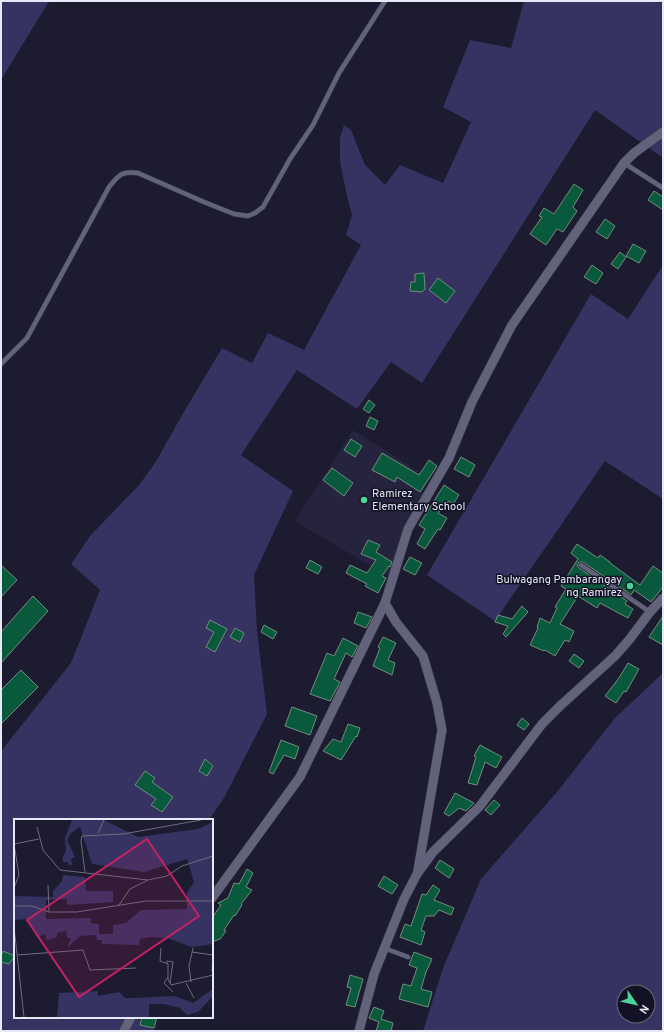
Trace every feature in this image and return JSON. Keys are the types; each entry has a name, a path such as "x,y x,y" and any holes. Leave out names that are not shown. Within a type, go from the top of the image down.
{"street":[{"path":"213,897 300,777 385,603 408,529 449,458 472,402 512,325 624,163 634,153 663,132"},
{"path":"360,1031 374,974 404,899 417,874 433,852 480,806 542,724 615,656 663,598"},
{"path":"385,603 396,622 423,656 437,703 442,730 417,874"},
{"path":"124,1031 130,1018"}],"lane":[{"path":"1,364 27,338 109,187 118,175 127,172 138,173 234,214 248,216 263,207 290,159 313,125 339,73 385,1"},
{"path":"624,163 663,188"},
{"path":"582,565 650,612"},
{"path":"384,948 408,957"}],"shaded area":[{"path":"1,1 49,1 1,80"},
{"path":"524,1 644,1 663,3 663,158 595,110 422,383 391,362 357,409 297,370 241,455 293,491 254,575 257,631 267,714 224,798 210,819 14,819 14,1018 136,1018 156,1031 1,1031 1,751 71,663 100,590 71,564 90,536 139,485 155,463 222,348 252,363 268,333 304,350 361,245 346,235 352,215 340,162 340,138 344,125 351,130 365,165 385,185 400,165 443,183 471,122 443,107 470,40 511,48"},
{"path":"663,265 663,499 605,461 495,621 427,575 591,294 628,319"},
{"name":"Ramirez Elementary School","path":"353,430 430,478 404,527 389,577 295,521"},
{"path":"663,673 663,1031 423,1031 443,968 481,879 557,792 615,718"}],"building":[{"path":"574,184 583,190 573,207 577,211 563,232 557,229 546,245 530,234 542,217 539,216 544,208 554,214"},
{"path":"654,191 663,197 663,210 648,200"},
{"path":"605,219 615,226 607,239 596,232"},
{"path":"633,244 646,251 639,263 626,256"},
{"path":"620,252 626,257 618,269 611,264"},
{"path":"592,265 603,273 596,284 584,277"},
{"path":"424,273 425,289 422,292 410,291 411,282 415,282 415,274"},
{"path":"438,278 455,291 446,303 429,290"},
{"path":"369,400 375,405 369,413 363,409"},
{"path":"370,417 378,421 374,430 366,426"},
{"path":"351,439 362,446 355,457 344,450"},
{"path":"382,453 419,475 429,460 437,466 420,492 397,477 395,482 372,470"},
{"path":"461,457 475,465 469,477 454,469"},
{"path":"332,468 353,483 344,496 323,480"},
{"path":"444,485 459,495 453,504 449,501 438,513 447,518 440,530 438,529 425,549 417,544 425,529 419,525"},
{"path":"368,540 380,545 376,552 392,562 390,567 389,566 382,576 386,578 378,593 365,586 367,584 346,573 350,565 367,573 376,560 361,554"},
{"path":"577,544 598,558 600,555 640,585 653,566 663,573 663,587 651,602 634,590 631,595 583,562 579,562 577,565 579,568 627,601 625,604 633,609 628,618 600,603 597,608 578,596 560,624 574,631 569,642 565,640 555,656 545,650 544,651 530,645 538,628 540,618 550,623 557,608 555,607 566,589 561,586 578,559 571,553"},
{"path":"410,557 422,563 415,575 403,569"},
{"path":"310,560 322,567 318,574 306,568"},
{"path":"1,565 17,580 1,597"},
{"path":"33,596 48,611 1,663 1,632"},
{"path":"522,606 528,612 506,637 503,634 508,626 495,622 498,615 512,619"},
{"path":"358,612 372,617 366,628 354,623"},
{"path":"663,616 663,645 649,637"},
{"path":"210,620 227,629 215,652 206,647 214,632 206,628"},
{"path":"264,625 277,632 273,639 261,632"},
{"path":"235,628 244,633 240,642 230,637"},
{"path":"383,637 396,643 388,660 395,663 392,675 373,666 380,648 378,647"},
{"path":"343,638 358,646 352,657 346,653 334,679 340,682 330,701 310,694 327,653 334,656"},
{"path":"574,654 584,661 579,668 569,661"},
{"path":"628,663 639,669 626,692 624,691 616,703 605,696"},
{"path":"21,670 38,687 1,724 1,690"},
{"path":"292,707 317,716 310,735 285,726"},
{"path":"522,718 529,724 524,730 517,725"},
{"path":"348,724 360,728 357,737 356,736 341,760 323,751 333,739 341,742"},
{"path":"281,740 299,747 295,759 284,755 273,774 269,772"},
{"path":"480,745 502,757 496,768 485,762 477,785 468,783 476,757 474,756"},
{"path":"205,759 213,766 207,776 199,771"},
{"path":"145,771 155,778 152,782 173,797 162,812 151,805 156,799 135,785"},
{"path":"455,793 474,803 466,811 459,808 449,816 444,813"},
{"path":"494,800 500,805 491,815 485,810"},
{"path":"440,860 454,869 449,878 435,868"},
{"path":"247,869 253,873 246,887 252,890 224,930 226,931 220,939 213,942 213,917 221,905 218,903 228,898 234,883 239,884"},
{"path":"384,876 398,885 392,894 378,886"},
{"path":"433,885 440,890 434,900 454,908 451,915 439,910 434,916 426,916 421,930 425,932 421,945 400,937 405,924 411,926 422,894 426,895"},
{"path":"3,951 14,956 14,957 9,964 1,962"},
{"path":"414,952 432,959 421,989 432,992 428,1007 399,999 403,984 411,986 417,968 409,965"},
{"path":"350,975 363,979 355,1007 346,1005 351,988 347,987"},
{"path":"374,1007 384,1011 381,1019 393,1023 391,1031 376,1031 379,1022 369,1018"},
{"path":"142,1018 157,1018 154,1028 140,1025"}],"place":[{"name":"Ramirez Elementary School","path":"364,500"},
{"name":"Bulwagang Pambarangay ng Ramirez","path":"630,586"}]}
